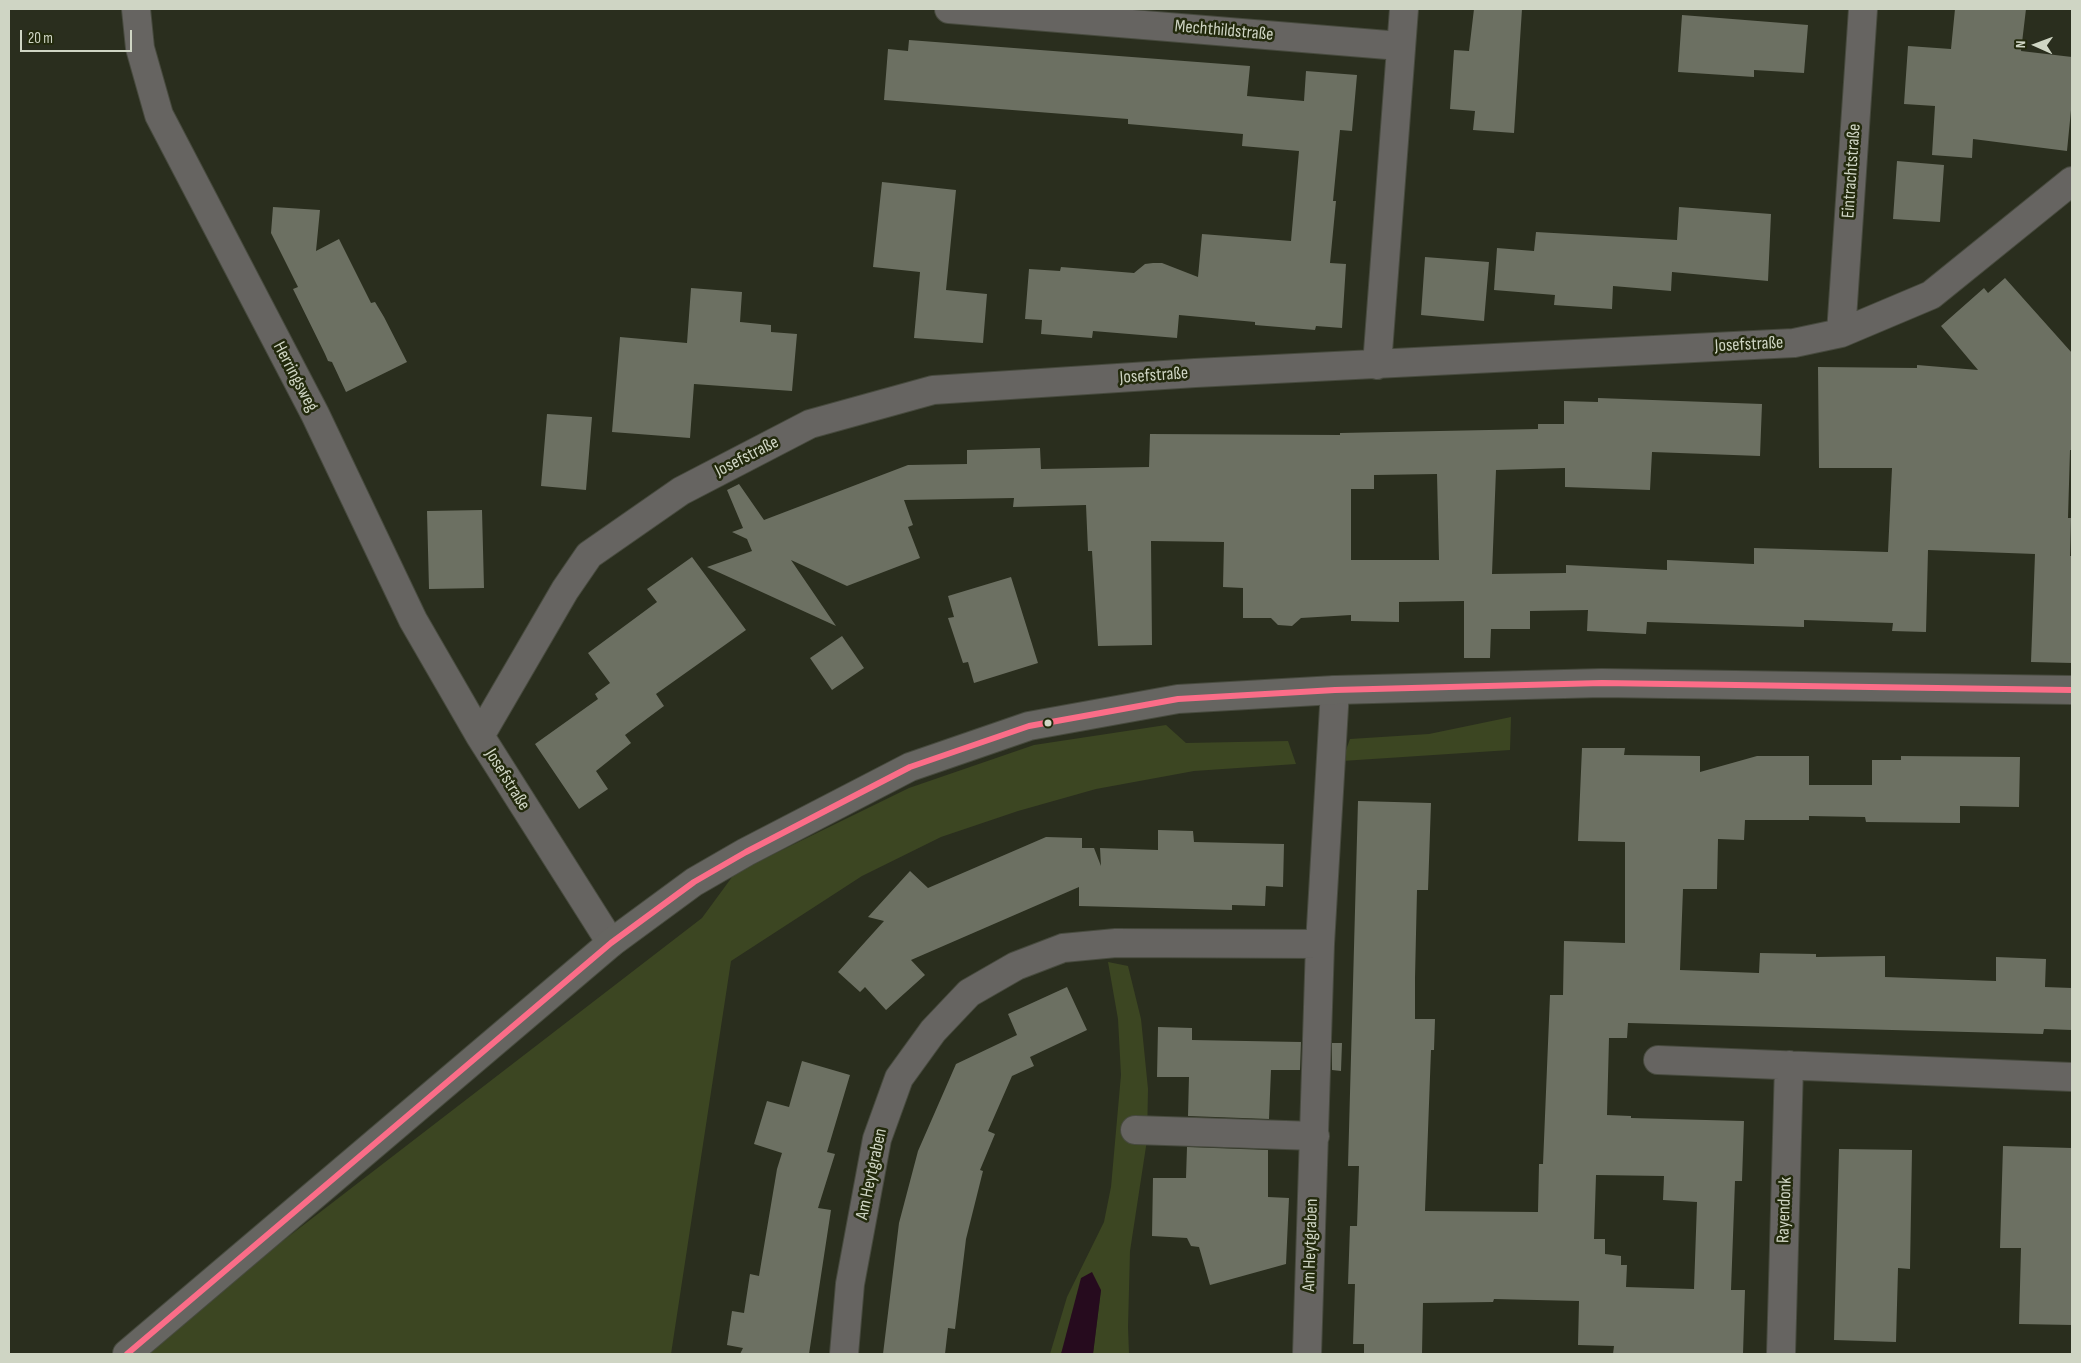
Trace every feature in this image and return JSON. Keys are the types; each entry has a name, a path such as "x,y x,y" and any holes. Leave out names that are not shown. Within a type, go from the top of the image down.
{"street":[{"name":"Herringsweg","path":"136,9 140,48 158,115 315,414 413,620 480,736"},
{"name":"Mechthildstraße","path":"949,9 1047,12 1400,46"},
{"path":"1377,365 1404,9"},
{"name":"Eintrachtstraße","path":"1841,333 1863,9"},
{"name":"Josefstraße","path":"611,943 480,736 564,590 589,555 681,491 810,424 932,390 1195,374 1794,343 1841,333 1931,295 2072,181"},
{"path":"127,1354 611,943 694,882 746,852 910,767 1029,726 1178,699 1335,690 1602,683 2072,690"},
{"name":"Am Heytgraben","path":"1307,1354 1320,944 1335,690"},
{"name":"Am Heytgraben","path":"844,1354 850,1284 877,1139 899,1078 933,1031 969,993 1016,966 1063,948 1116,942 1320,944"},
{"path":"1658,1060 2072,1077"},
{"name":"Rayendonk","path":"1781,1354 1789,1066"},
{"path":"1135,1130 1315,1136"}],"green space":[{"path":"1511,717 1510,750 1342,761 1350,739 1429,734"},
{"path":"1166,725 1186,743 1288,741 1296,764 1194,771 1096,789 1018,811 941,837 862,876 731,961 671,1354 136,1354 702,918 735,873 909,788 1034,745"},
{"path":"1108,962 1128,966 1141,1019 1148,1089 1147,1140 1130,1251 1129,1354 1093,1354 1101,1290 1061,1354 1050,1354 1067,1297 1104,1222 1111,1187 1121,1075 1118,1019"}],"shaded area":[{"path":"1092,1272 1101,1290 1093,1354 1061,1354 1081,1278"}],"building":[{"path":"1474,9 1522,9 1514,133 1473,130 1475,111 1450,109 1454,50 1469,51"},
{"path":"1955,9 2026,9 2021,51 2072,57 2072,100 2067,151 1973,139 1972,158 1932,155 1935,106 1904,104 1908,46 1951,49"},
{"path":"1682,15 1808,25 1804,73 1754,70 1754,77 1678,72"},
{"path":"909,40 1250,66 1247,96 1304,101 1306,71 1357,75 1352,131 1340,130 1333,201 1336,201 1330,263 1346,264 1342,328 1316,326 1315,330 1255,325 1255,322 1179,315 1177,338 1093,331 1092,338 1041,334 1042,320 1025,319 1029,269 1060,271 1061,267 1134,273 1145,264 1162,263 1198,277 1202,234 1291,241 1299,151 1242,146 1243,134 1128,124 1128,119 884,100 888,49 908,51"},
{"path":"1897,161 1944,165 1940,222 1893,219"},
{"path":"882,182 956,190 946,290 987,294 983,343 914,338 920,272 873,267"},
{"path":"273,207 320,210 316,251 339,239 371,303 375,302 407,362 346,392 332,362 328,361 293,289 298,287 271,233"},
{"path":"1679,207 1771,214 1768,281 1672,272 1671,291 1613,286 1612,309 1554,305 1555,295 1494,290 1497,248 1534,251 1536,232 1677,240"},
{"path":"1425,257 1489,262 1484,321 1421,315"},
{"path":"2005,278 2072,353 2072,450 2070,450 2068,518 2071,518 2072,663 2031,662 2035,554 1928,550 1926,632 1892,631 1893,623 1804,620 1804,627 1647,622 1646,634 1587,631 1588,610 1530,611 1530,629 1491,629 1490,658 1464,658 1464,601 1399,602 1399,622 1351,621 1351,615 1301,618 1292,626 1278,625 1271,618 1243,618 1243,588 1223,587 1224,542 1151,541 1152,645 1098,646 1092,551 1088,551 1086,505 1013,507 1014,498 904,500 913,525 908,527 920,558 847,586 791,560 836,626 707,567 752,551 747,539 732,532 743,528 727,490 739,484 764,520 908,465 967,464 967,450 1040,448 1041,469 1149,467 1150,434 1340,435 1340,433 1538,429 1538,424 1564,424 1564,401 1598,402 1598,398 1762,404 1760,456 1652,452 1650,490 1565,487 1565,468 1496,470 1492,574 1566,573 1566,565 1667,570 1667,560 1754,564 1754,548 1888,552 1892,468 1819,468 1818,367 1917,368 1917,365 1978,370 1941,326 1984,288 1988,293","holes":["1437,474 1439,560 1351,560 1351,489 1374,489 1374,475"]},
{"path":"691,288 742,292 740,322 771,325 771,332 797,334 792,391 694,384 690,438 612,432 620,337 687,343"},
{"path":"547,414 592,417 586,490 541,486"},
{"path":"482,510 484,588 429,589 427,511"},
{"path":"692,557 746,630 656,694 664,706 625,735 631,743 596,771 608,789 579,809 535,744 598,699 595,694 610,683 588,653 657,602 647,589"},
{"path":"1011,577 1038,663 974,683 968,662 963,663 948,618 954,617 948,596"},
{"path":"842,636 864,668 832,690 810,658"},
{"path":"1582,748 1625,748 1624,755 1700,756 1700,772 1757,756 1809,756 1809,785 1872,785 1872,760 1901,760 1901,756 2020,757 2019,807 1960,806 1960,823 1866,822 1865,817 1809,816 1809,820 1745,820 1744,840 1718,839 1717,889 1683,889 1680,970 1759,973 1760,953 1816,954 1816,957 1885,956 1885,977 1996,981 1996,957 2046,959 2045,987 2072,988 2072,1030 2044,1029 2043,1034 1628,1023 1627,1038 1609,1038 1607,1115 1631,1116 1631,1118 1744,1121 1742,1181 1735,1181 1731,1290 1745,1290 1743,1354 1613,1354 1614,1346 1578,1345 1579,1301 1494,1299 1493,1302 1423,1303 1422,1354 1364,1354 1364,1344 1353,1344 1355,1284 1348,1284 1350,1226 1357,1226 1359,1166 1348,1166 1358,801 1431,803 1428,890 1417,890 1415,978 1415,1019 1435,1019 1434,1050 1431,1050 1425,1211 1538,1212 1539,1164 1543,1164 1550,995 1563,995 1564,941 1625,943 1625,842 1578,841","holes":["1596,1175 1664,1176 1663,1200 1697,1202 1694,1289 1626,1287 1627,1265 1621,1265 1621,1256 1605,1254 1605,1239 1594,1239"]},
{"path":"1158,830 1193,831 1194,842 1284,844 1283,887 1266,886 1265,906 1232,905 1232,910 1079,906 1079,887 911,960 925,975 886,1010 865,987 860,992 838,972 884,921 868,917 910,871 928,888 1046,837 1082,838 1082,848 1094,848 1101,866 1100,848 1158,850"},
{"path":"1067,987 1087,1030 1030,1057 1034,1066 1012,1076 988,1131 995,1134 980,1170 983,1171 966,1239 955,1329 948,1328 945,1354 883,1354 899,1223 918,1151 956,1064 1017,1035 1008,1014"},
{"path":"1158,1027 1192,1028 1192,1040 1301,1042 1300,1070 1271,1070 1269,1119 1188,1116 1189,1077 1157,1077"},
{"path":"1332,1043 1342,1043 1341,1071 1332,1070"},
{"path":"802,1061 850,1075 827,1152 835,1154 818,1208 831,1210 809,1354 740,1354 743,1348 727,1345 732,1311 744,1313 750,1274 759,1276 777,1169 782,1153 754,1144 767,1101 789,1107"},
{"path":"2003,1146 2072,1148 2072,1325 2019,1324 2021,1248 2000,1248"},
{"path":"1187,1147 1268,1150 1268,1197 1289,1198 1286,1264 1210,1285 1199,1247 1191,1246 1187,1238 1152,1236 1153,1178 1186,1178"},
{"path":"1839,1149 1912,1150 1910,1269 1898,1268 1896,1342 1834,1340"}],"transit line":[{"path":"127,1354 611,943 694,882 746,852 910,767 1029,726 1178,699 1335,690 1602,683 2072,690"}]}
